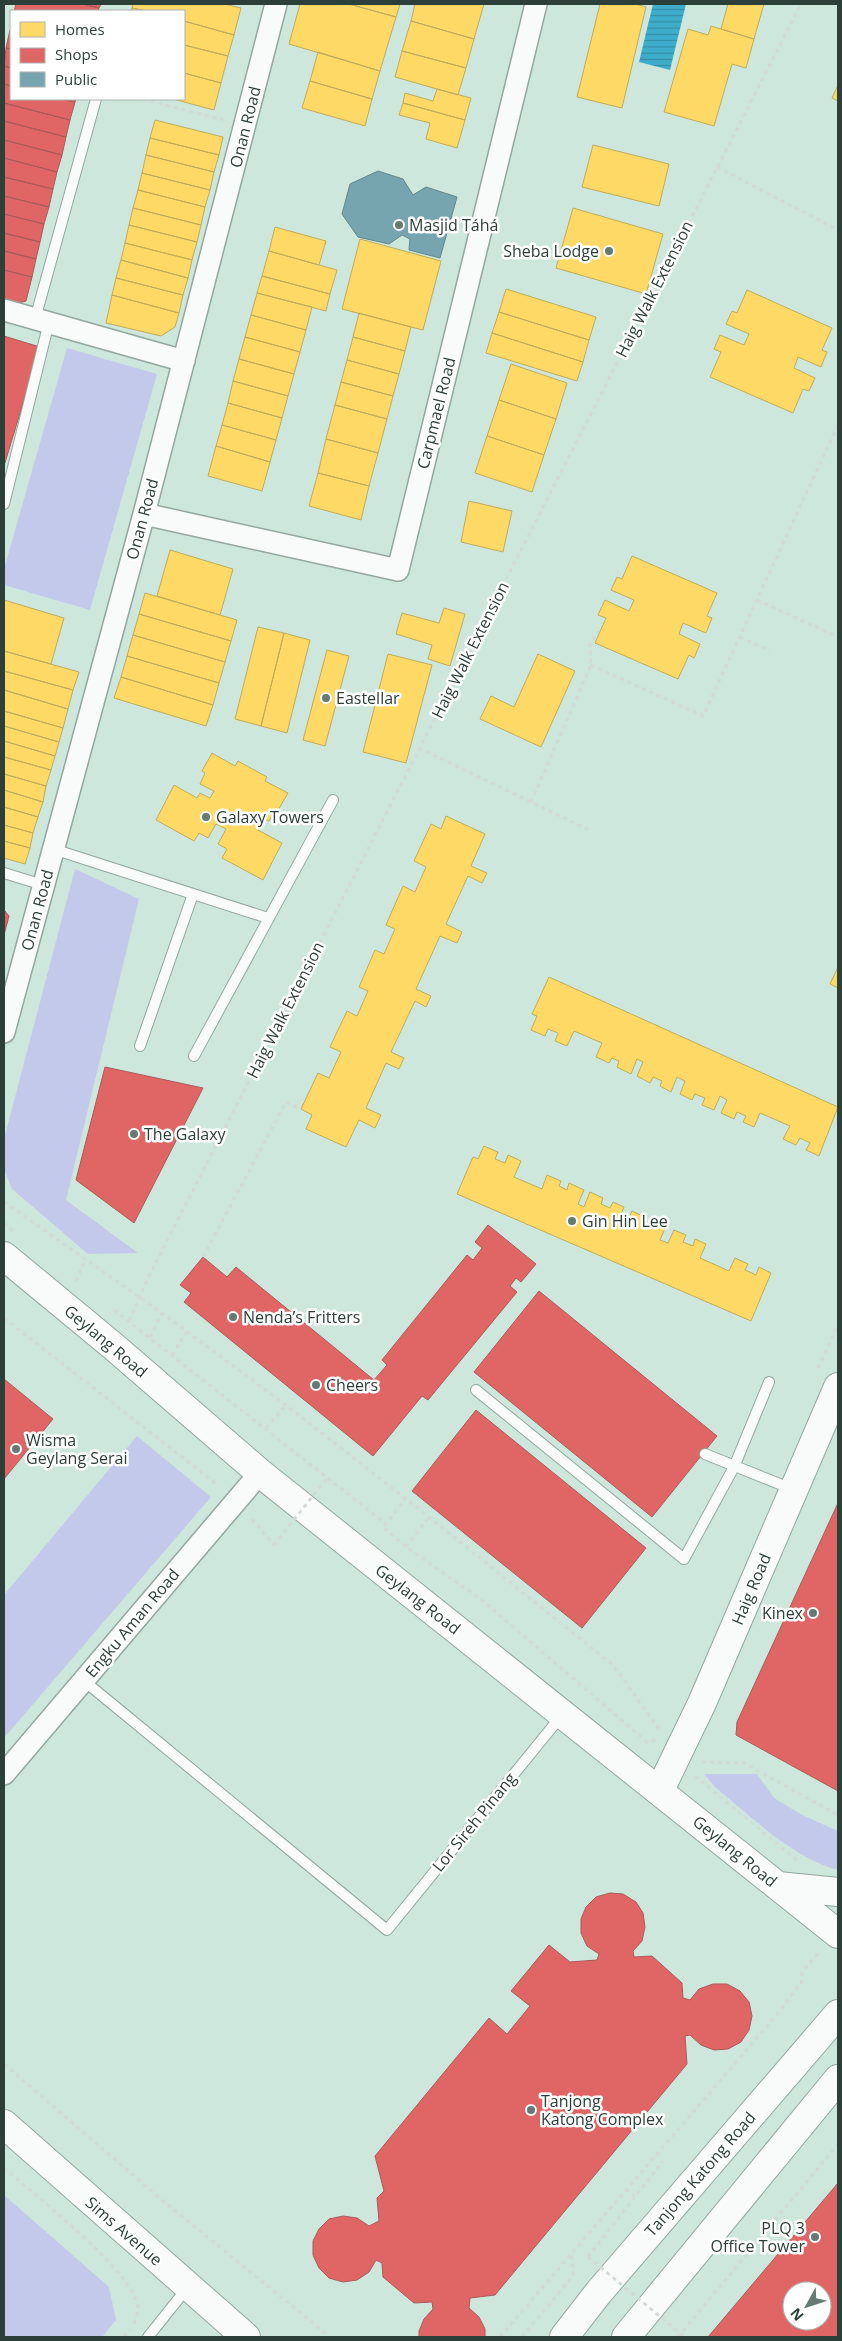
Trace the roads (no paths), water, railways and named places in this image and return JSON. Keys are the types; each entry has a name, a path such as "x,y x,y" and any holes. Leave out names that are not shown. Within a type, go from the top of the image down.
{"main road":[{"name":"Geylang Road","path":"11,1246 105,1340 260,1473 660,1790 838,1934"},
{"name":"Haig Road","path":"660,1790 702,1703 838,1387"},
{"path":"778,1886 838,1892"},
{"name":"Tanjong Katong Road","path":"564,2337 599,2292 838,2014"},
{"path":"626,2337 838,2079"},
{"name":"Sims Avenue","path":"4,2124 246,2337"}],"street":[{"name":"Onan Road","path":"4,1032 144,514 276,4"},
{"name":"Carpmael Road","path":"144,514 398,570 536,4"},
{"path":"4,310 184,361"},
{"name":"Engku Aman Road","path":"4,1774 260,1473"}],"lane":[{"path":"4,504 42,321 96,100"},
{"path":"194,1056 333,800"},
{"path":"53,849 268,918"},
{"path":"4,873 44,885"},
{"path":"140,1046 192,894"},
{"path":"476,1390 684,1559 734,1467 769,1382"},
{"path":"704,1454 794,1490"},
{"name":"Lor Sireh Pinang","path":"83,1680 387,1930 563,1714"},
{"path":"148,2337 188,2287"},
{"path":"632,2337 645,2313"}],"water":[{"path":"653,4 686,4 670,70 639,62"}],"place":[{"name":"Masjid Táhá","path":"399,225"},
{"name":"Sheba Lodge","path":"609,251"},
{"name":"Eastellar","path":"326,698"},
{"name":"Galaxy Towers","path":"206,817"},
{"name":"The Galaxy","path":"134,1134"},
{"name":"Gin Hin Lee","path":"572,1221"},
{"name":"Nenda’s Fritters","path":"233,1317"},
{"name":"Cheers","path":"316,1385"},
{"name":"Wisma Geylang Serai","path":"16,1449"},
{"name":"Kinex","path":"813,1613"},
{"name":"Tanjong Katong Complex","path":"531,2110"},
{"name":"PLQ 3 Office Tower","path":"815,2237"}]}
